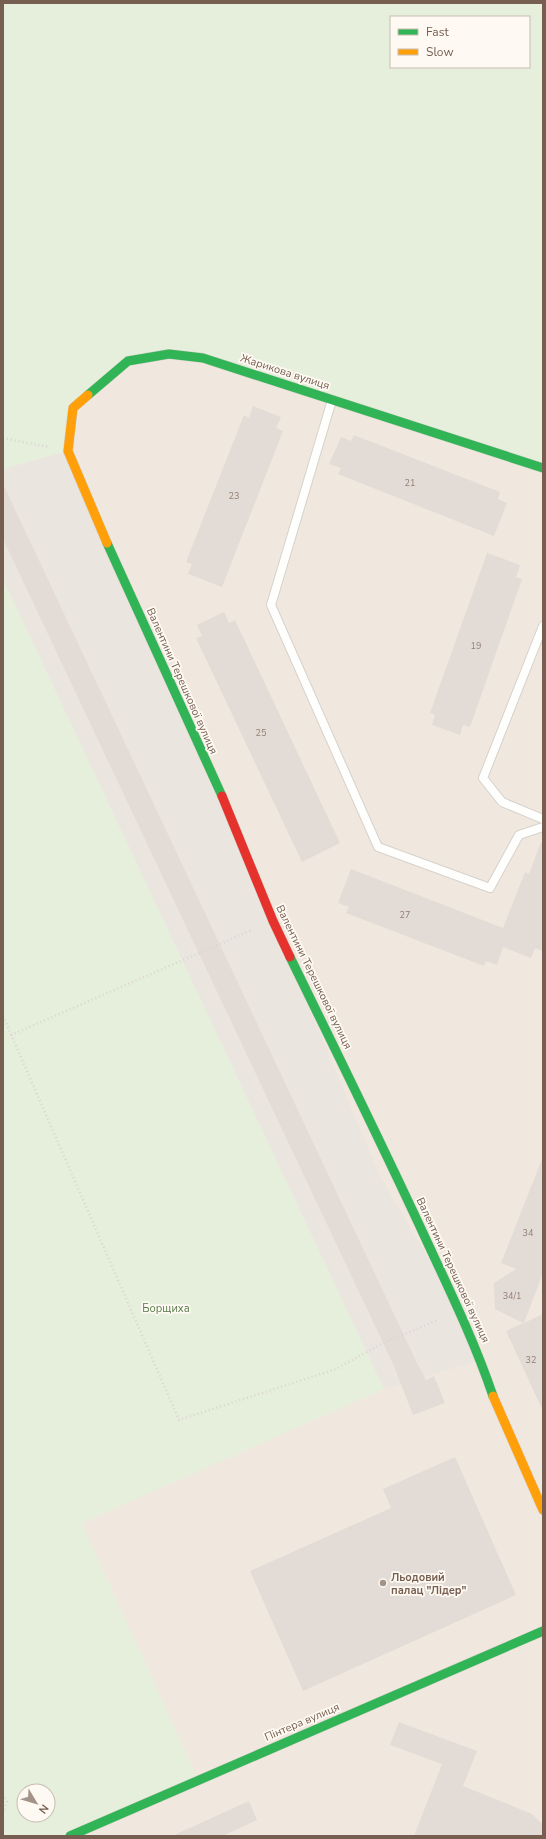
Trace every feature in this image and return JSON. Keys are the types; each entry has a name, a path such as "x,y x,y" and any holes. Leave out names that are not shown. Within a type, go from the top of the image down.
{"street":[{"name":"Жарикова вулиця","path":"68,451 73,408 128,361 169,354 203,358 543,468"},
{"name":"Валентини Терешкової вулиця","path":"68,451 87,499 221,795 273,921 394,1169 481,1360 496,1406 543,1510"},
{"name":"Пінтера вулиця","path":"70,1836 543,1631"}],"lane":[{"path":"332,400 271,605 378,847 490,888 519,835 543,827"},
{"path":"543,626 483,778 502,802 543,819"}],"path":[{"path":"3,438 68,451"},
{"path":"11,1035 273,921"},
{"path":"3,1016 179,1420 336,1369 381,1344 459,1311"},
{"path":"3,1794 7,1802 3,1813"}],"shaded area":[{"path":"3,3 543,3 543,1836 3,1836"},
{"path":"68,451 273,921 380,1176 459,1311 481,1360 384,1389 3,579 3,469"}],"green space":[{"path":"3,3 543,3 543,468 203,358 128,361 73,408 68,451 3,469"},
{"name":"Борщиха","path":"3,579 384,1389 82,1523 198,1780 70,1836 3,1836"}],"building":[{"path":"253,406 281,417 276,428 283,431 222,587 188,574 192,564 186,562 244,415 249,418"},
{"path":"354,435 500,492 498,499 507,503 494,536 338,474 341,468 329,464 341,437 351,441"},
{"path":"3,484 416,1361 426,1380 434,1376 445,1403 413,1415 394,1366 3,539"},
{"path":"487,553 520,565 516,577 522,579 470,727 463,725 460,735 432,725 435,715 430,713"},
{"path":"224,612 229,623 235,620 340,843 302,862 196,638 202,636 197,625"},
{"path":"541,842 543,842 543,951 535,948 531,958 503,947 497,965 486,961 484,966 346,913 349,907 338,903 351,869 503,928 525,872 529,874"},
{"path":"542,1159 543,1273 524,1323 543,1314 543,1411 506,1331 523,1323 495,1309 494,1283 516,1269 501,1263"},
{"name":"Льодовий палац \"Лідер\"","path":"455,1457 516,1595 303,1691 250,1571 391,1508 383,1489"},
{"path":"399,1722 477,1751 463,1786 532,1814 543,1825 543,1836 414,1836 442,1764 390,1745"},
{"path":"249,1801 257,1820 227,1834 221,1836 172,1836"}],"traffic: fast":[{"path":"88,395 128,361 169,354 203,358 543,468"},
{"path":"107,543 222,796"},
{"path":"290,957 442,1273 469,1334 493,1396"},
{"path":"70,1836 543,1631"}],"traffic: slow":[{"path":"88,395 73,408 68,451 107,543"},
{"path":"493,1396 543,1510"}],"traffic: jam":[{"path":"222,796 273,921 290,957"}],"place":[{"name":"Льодовий палац \"Лідер\"","path":"383,1583"}]}
